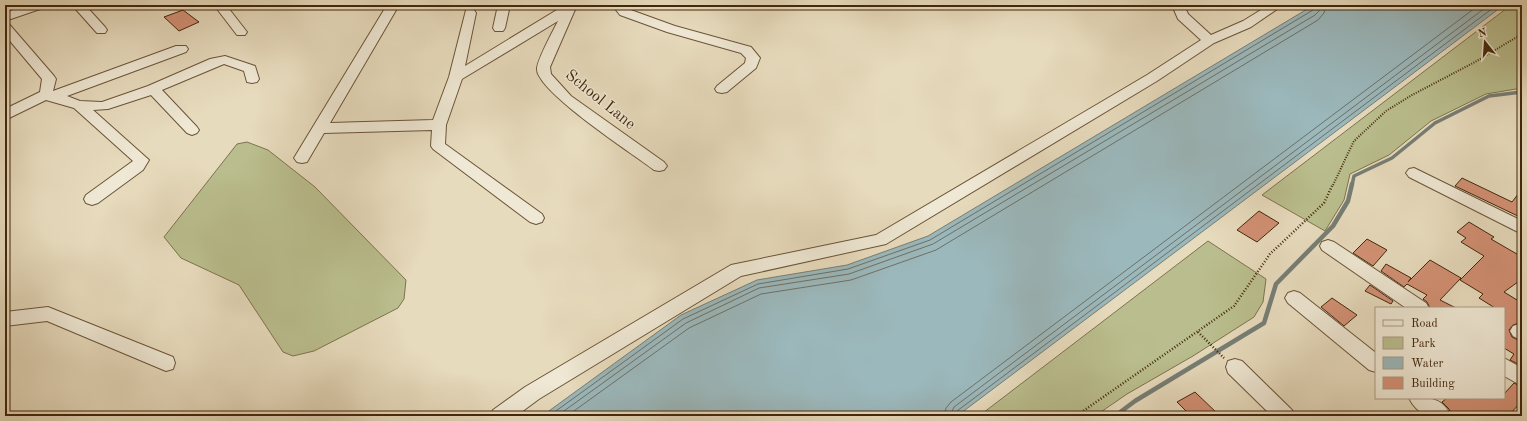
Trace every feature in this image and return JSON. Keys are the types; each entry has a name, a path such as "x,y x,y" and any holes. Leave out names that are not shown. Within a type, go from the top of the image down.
{"street":[{"path":"5,16 38,5"},
{"path":"78,5 101,30"},
{"path":"220,5 241,32"},
{"path":"302,158 393,5"},
{"path":"499,28 504,5"},
{"path":"618,5 624,12 670,29 746,50 753,58 751,65 722,89"},
{"path":"1178,5 1182,16 1209,40"},
{"path":"500,416 532,393 737,270 880,240 1152,78 1209,40 1247,24 1277,5"},
{"path":"456,77 570,6"},
{"name":"School Lane","path":"570,6 544,67 544,75 566,99 659,166"},
{"path":"470,12 456,77 439,125 438,146 536,218"},
{"path":"5,27 49,79 48,96"},
{"path":"5,115 48,96 181,49"},
{"path":"48,96 79,105 103,106 153,89 215,62 225,60 250,69 252,79"},
{"path":"153,89 192,130"},
{"path":"79,105 141,160 138,166 92,199"},
{"path":"319,128 439,125"},
{"path":"1414,173 1522,228"},
{"path":"1328,246 1419,307"},
{"path":"1294,298 1375,363"},
{"path":"5,319 48,314 166,363"},
{"path":"1229,362 1285,416"},
{"path":"1505,367 1522,378"},
{"path":"1420,399 1441,416"}],"path":[{"path":"1076,416 1234,306 1270,254 1324,202 1354,141 1386,111 1412,95 1475,62 1522,34"},
{"path":"1198,332 1229,362"}],"green space":[{"path":"1511,5 1522,5 1522,88 1486,94 1431,121 1389,155 1350,174 1344,200 1325,231 1262,195"},
{"path":"247,142 268,150 315,187 406,280 404,299 398,308 314,351 293,356 283,352 239,285 181,258 164,237 237,144"},
{"path":"1208,241 1266,279 1263,302 1254,317 1193,356 1127,394 1095,416 979,416"}],"water":[{"path":"1314,5 1504,5 957,416 542,416 681,315 757,280 847,265 928,236"}],"building":[{"path":"183,10 199,22 179,31 164,17"},
{"path":"1462,178 1512,202 1522,189 1522,218 1455,186"},
{"path":"1259,211 1279,223 1257,242 1237,230"},
{"path":"1469,222 1494,237 1491,239 1522,257 1522,279 1504,292 1522,303 1522,323 1513,325 1509,330 1512,337 1522,342 1522,366 1510,360 1514,354 1505,349 1505,307 1493,307 1479,298 1483,294 1460,280 1484,256 1461,242 1466,238 1457,232"},
{"path":"1367,239 1387,250 1373,266 1353,253"},
{"path":"1430,260 1461,278 1440,300 1454,307 1430,307 1427,302 1423,299 1427,295 1407,284 1404,287 1381,271 1386,264 1411,278 1408,282"},
{"path":"1370,285 1393,301 1391,304 1365,291"},
{"path":"1332,298 1357,315 1344,326 1321,307"},
{"path":"1514,383 1522,387 1522,401 1508,416 1452,416 1449,409 1442,402 1446,399 1505,399 1505,393"},
{"path":"1195,392 1220,416 1191,416 1177,402"}],"waterway":[{"path":"1352,185 1354,176 1392,158 1435,123 1489,96 1522,92"},
{"path":"1115,416 1135,401 1264,323 1276,284 1333,226 1348,201 1352,184"}]}
